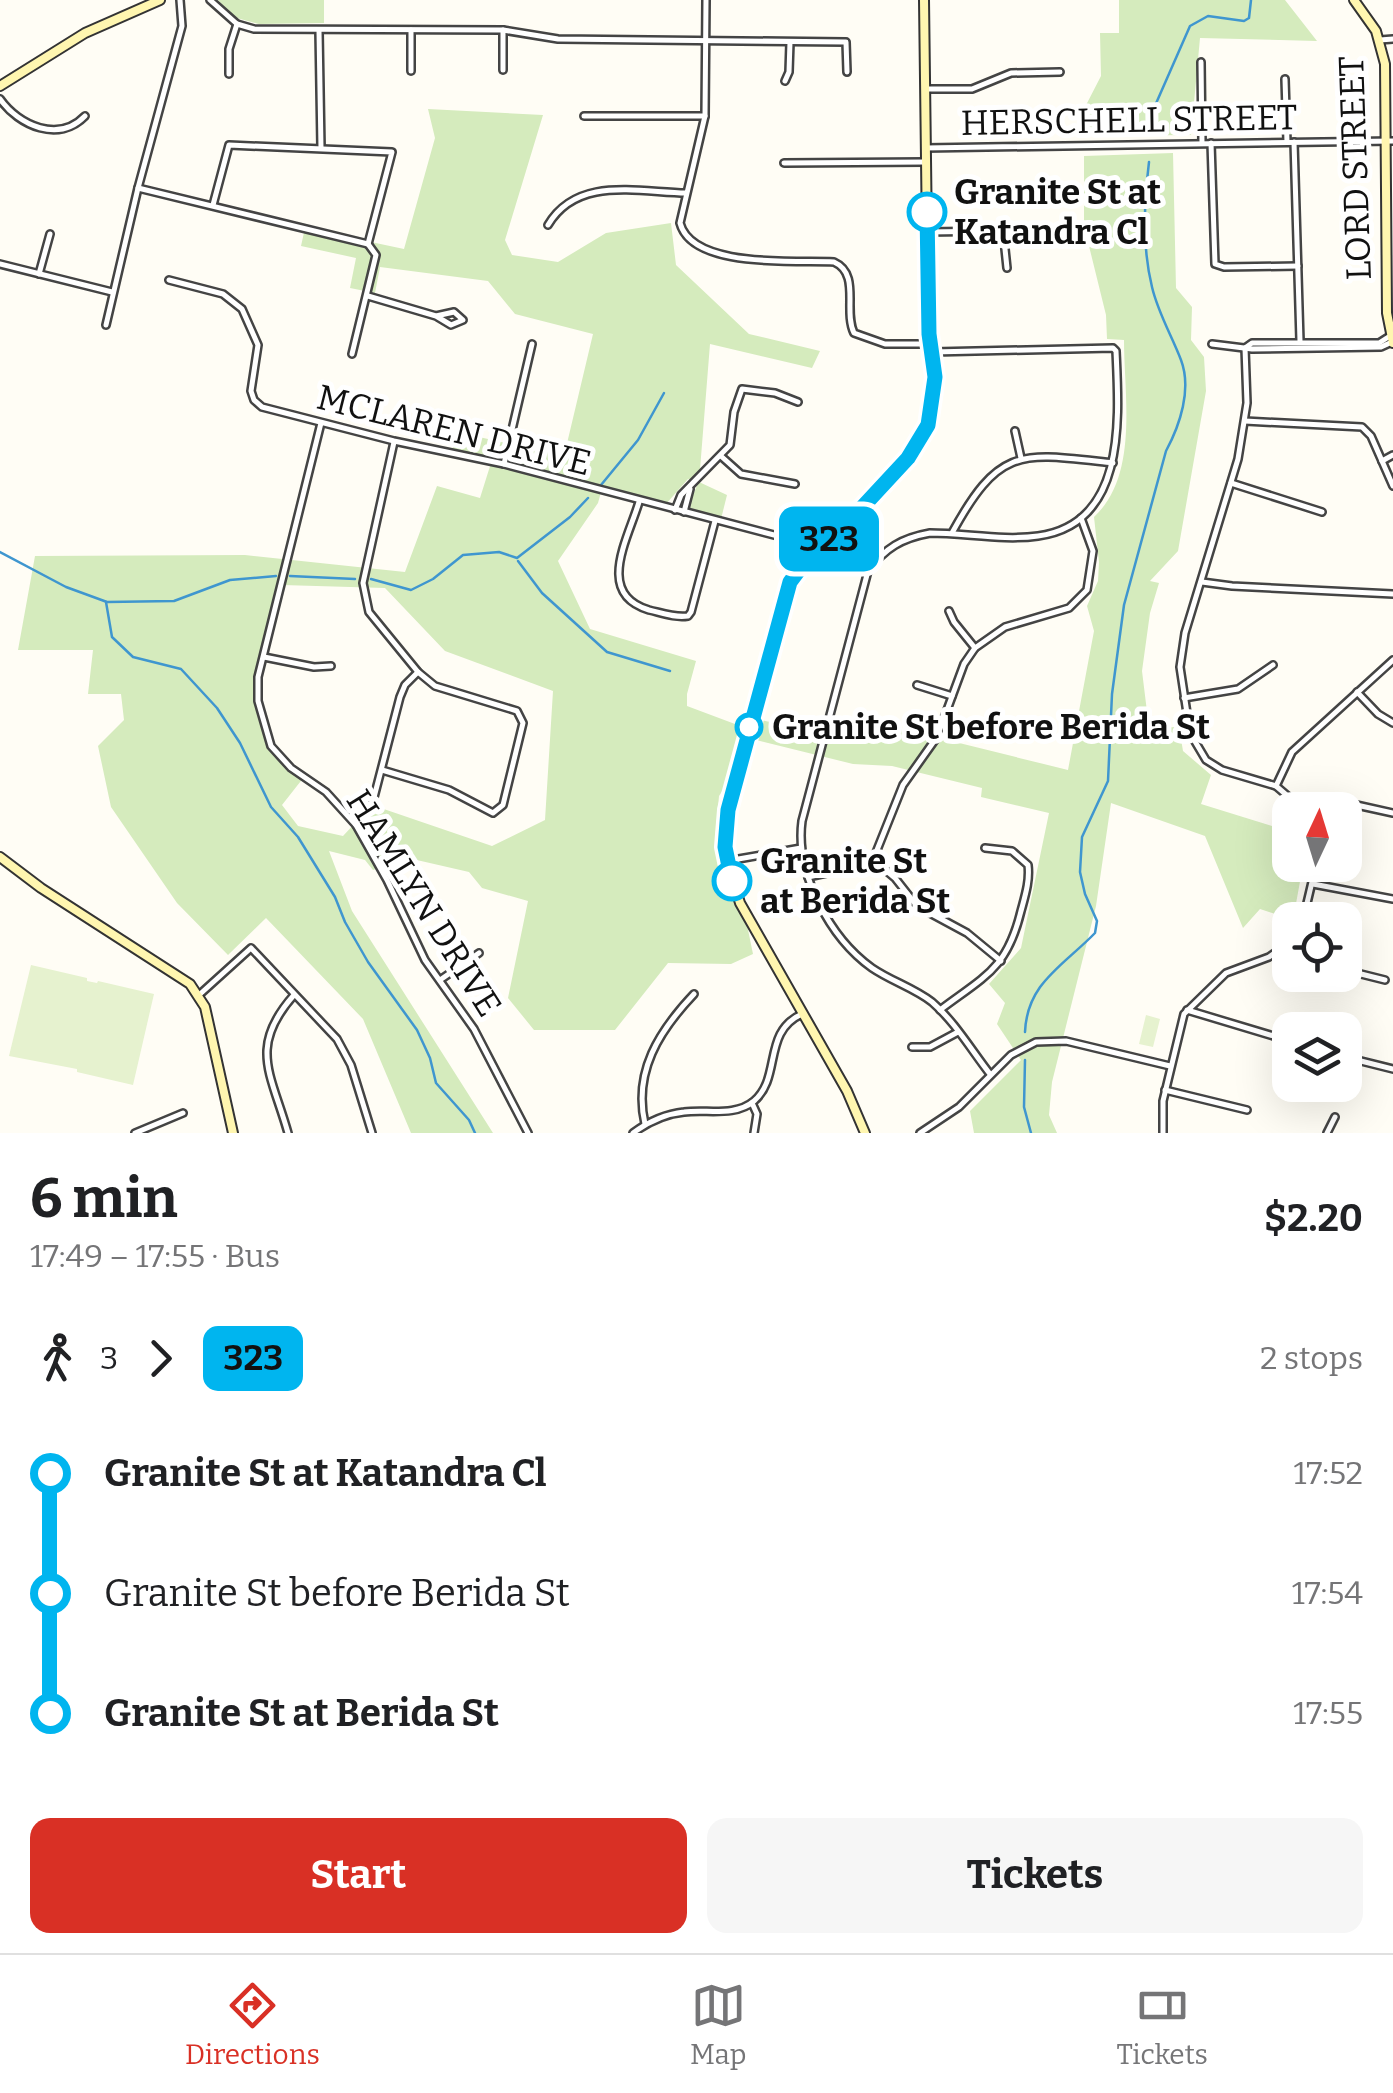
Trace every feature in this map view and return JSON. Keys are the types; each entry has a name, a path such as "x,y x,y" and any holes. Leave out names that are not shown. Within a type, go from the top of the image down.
{"street":[{"path":"0,86 86,33 160,0"},
{"path":"106,325 182,26 180,0"},
{"path":"210,0 237,24 254,29 504,30 558,40 846,42 847,72"},
{"path":"706,0 705,116 680,223 683,234 701,248 721,256 834,262 844,267 849,274 850,323 854,333 885,344 1116,351 1118,401 1113,462 1102,494 1082,518 1040,536 930,533 899,541 868,570 805,810 801,848 808,876 834,925 854,953 940,1010 990,1074"},
{"path":"864,1133 847,1091 740,903 727,861 728,810 790,582 814,550 866,504 922,438 934,394 925,162 924,0"},
{"name":"LORD STREET","path":"1354,0 1380,40 1385,64 1392,340"},
{"path":"229,74 229,50 237,24"},
{"path":"411,71 412,30"},
{"path":"503,70 504,30"},
{"path":"319,31 321,148"},
{"path":"1380,40 1393,39"},
{"path":"785,81 790,42"},
{"path":"1201,62 1202,143"},
{"path":"925,90 972,89 1011,74 1060,72"},
{"path":"1285,79 1300,341"},
{"path":"0,99 20,120 48,129 66,130 85,116"},
{"path":"584,116 705,116"},
{"name":"HERSCHELL STREET","path":"926,148 1388,142"},
{"path":"1211,143 1215,264 1298,266"},
{"path":"213,205 229,145 392,152 368,244"},
{"path":"784,163 925,162"},
{"path":"138,188 368,244 376,255 352,354"},
{"path":"548,225 564,203 586,193 686,192"},
{"path":"1003,230 1008,268"},
{"path":"927,232 1077,230"},
{"path":"40,274 50,234"},
{"path":"0,264 112,292"},
{"name":"MCLAREN DRIVE","path":"169,280 223,294 242,309 258,345 251,391 262,407 504,464 798,541 814,550"},
{"path":"368,296 436,316"},
{"path":"1245,348 1252,343 1392,340"},
{"path":"1212,344 1245,348 1382,347 1392,340"},
{"path":"504,464 532,344"},
{"path":"1245,348 1245,421 1231,483 1180,654 1190,733 1206,760 1222,770 1276,786 1283,792"},
{"path":"675,510 682,495 702,470 722,456 732,438 734,412 742,389 776,393 798,402"},
{"path":"1245,421 1356,424 1371,436 1393,486"},
{"name":"HAMLYN DRIVE","path":"321,423 258,677 258,701 271,746 291,768 326,792 356,825 388,880 425,960 474,1029 528,1133"},
{"path":"1015,431 1021,459"},
{"path":"382,770 449,790 494,813 503,805 524,723 516,711 435,686 418,672 369,612 362,583 394,441"},
{"path":"1382,460 1393,455"},
{"path":"722,456 741,474 795,484"},
{"path":"952,533 988,477 1021,459 1052,456 1113,462"},
{"path":"1231,483 1322,512"},
{"path":"684,513 691,486"},
{"path":"639,502 619,569 619,585 635,605 675,617 691,612 715,521"},
{"path":"872,865 903,785 937,737 964,664 975,648 1005,627 1070,608 1080,599 1090,582 1093,561 1091,541 1082,518"},
{"path":"1201,582 1393,594"},
{"path":"950,611 975,648"},
{"path":"264,657 314,667 331,666"},
{"path":"1276,786 1292,752 1393,660"},
{"path":"1184,698 1238,689 1273,665"},
{"path":"356,825 372,805 400,697 418,672"},
{"path":"917,684 952,696"},
{"path":"1357,692 1393,723"},
{"path":"1362,806 1393,813"},
{"path":"727,861 801,848"},
{"path":"940,1010 1001,961 1012,945 1030,872 1024,859 1012,851 985,848"},
{"path":"0,857 41,888 186,980 200,995 233,1133"},
{"path":"808,876 872,865 889,872 917,906 967,933 1001,961"},
{"path":"1308,902 1312,884 1393,899"},
{"path":"200,995 251,948 342,1047 372,1133"},
{"path":"440,980 478,952"},
{"path":"1163,1133 1165,1090 1187,1010 1226,974 1272,956"},
{"path":"1362,974 1385,980"},
{"path":"288,1133 267,1060 266,1042 273,1020 294,994"},
{"path":"645,1124 641,1086 648,1060 662,1033 694,994"},
{"path":"1187,1010 1272,1036"},
{"path":"633,1133 645,1124 684,1112 730,1111 752,1103 765,1084 781,1030 788,1020 802,1014"},
{"path":"912,1048 930,1048 958,1032"},
{"path":"920,1133 958,1107 1011,1055 1028,1046 1056,1040 1170,1066"},
{"path":"1362,1061 1393,1069"},
{"path":"1165,1090 1247,1110"},
{"path":"752,1103 757,1114 754,1133"},
{"path":"136,1133 183,1113"},
{"path":"1328,1133 1335,1117"}],"green space":[{"path":"218,0 324,0 324,23 259,24 233,17"},
{"path":"1119,0 1285,0 1317,41 1200,38 1191,135 1084,136 1084,109 1101,76 1100,33 1119,33"},
{"path":"428,109 543,115 505,240 512,255 558,262 606,233 671,223 676,265 749,334 820,351 812,368 710,344 699,482 727,495 721,519 688,507 698,483 688,479 666,504 601,492 598,503 558,561 590,629 696,661 687,706 743,727 728,782 719,796 715,841 719,868 746,920 753,954 731,964 668,963 615,1030 534,1030 508,998 528,901 482,888 469,872 408,858 373,870 365,860 329,851 352,911 493,1133 411,1133 363,1019 266,918 228,955 177,903 111,807 98,746 124,720 121,694 88,694 93,650 18,650 35,556 245,555 405,572 437,486 480,498 491,463 451,454 457,432 564,456 593,334 515,314 488,281 380,267 375,293 350,288 356,258 301,246 305,228 404,249 435,138","holes":["282,585 385,588 445,651 553,691 545,820 492,846 372,805 343,836 298,826 282,805 304,777 282,758 268,736 259,688"]},
{"path":"1173,153 1176,288 1192,307 1191,340 1204,357 1206,391 1178,551 1150,581 1159,583 1150,613 1142,671 1149,728 1179,727 1183,751 1211,775 1201,804 1272,826 1272,882 1300,882 1296,902 1272,902 1272,913 1260,909 1243,928 1205,836 1111,803 1096,906 1052,1082 1049,1115 1057,1133 974,1133 970,1111 1021,1060 997,1024 1005,1003 989,984 1021,948 1049,813 981,797 982,788 892,766 853,764 756,740 761,720 860,742 866,720 1068,770 1094,631 1087,606 1098,581 1094,517 1118,480 1126,434 1124,340 1107,339 1106,315 1089,246 1083,239 1088,229 1084,220 1084,156"},
{"path":"31,965 154,994 133,1085 9,1056"},
{"path":"1146,1015 1160,1019 1153,1047 1139,1044"}],"waterway":[{"path":"1153,130 1154,108 1190,26 1208,16 1244,21 1249,18 1251,0"},
{"path":"1025,1032 1032,1000 1040,988 1095,933 1097,921 1080,872 1082,837 1108,781 1112,694 1124,605 1185,395 1181,360 1158,306 1149,272 1145,225 1149,162"},
{"path":"601,485 638,440 664,393"},
{"path":"371,579 411,590 433,579 463,555 499,552 517,558 588,498"},
{"path":"0,552 66,587 107,602 174,601 230,580 276,576"},
{"path":"518,561 542,593 607,652 670,671"},
{"path":"290,576 355,579"},
{"path":"106,602 112,637 133,657 181,669 217,708 240,743 271,807 298,837 368,962 417,1030 436,1083 469,1120 475,1133"},
{"path":"1025,1060 1024,1107 1031,1133"}],"bus line":[{"name":"323","path":"732,881 725,847 728,810 790,582 814,550 844,527 908,458 928,425 935,377 929,334 927,212"}],"place":[{"name":"Granite St at Katandra Cl","path":"927,212"},
{"name":"Granite St before Berida St","path":"749,727"},
{"name":"Granite St at Berida St","path":"732,881"}]}
